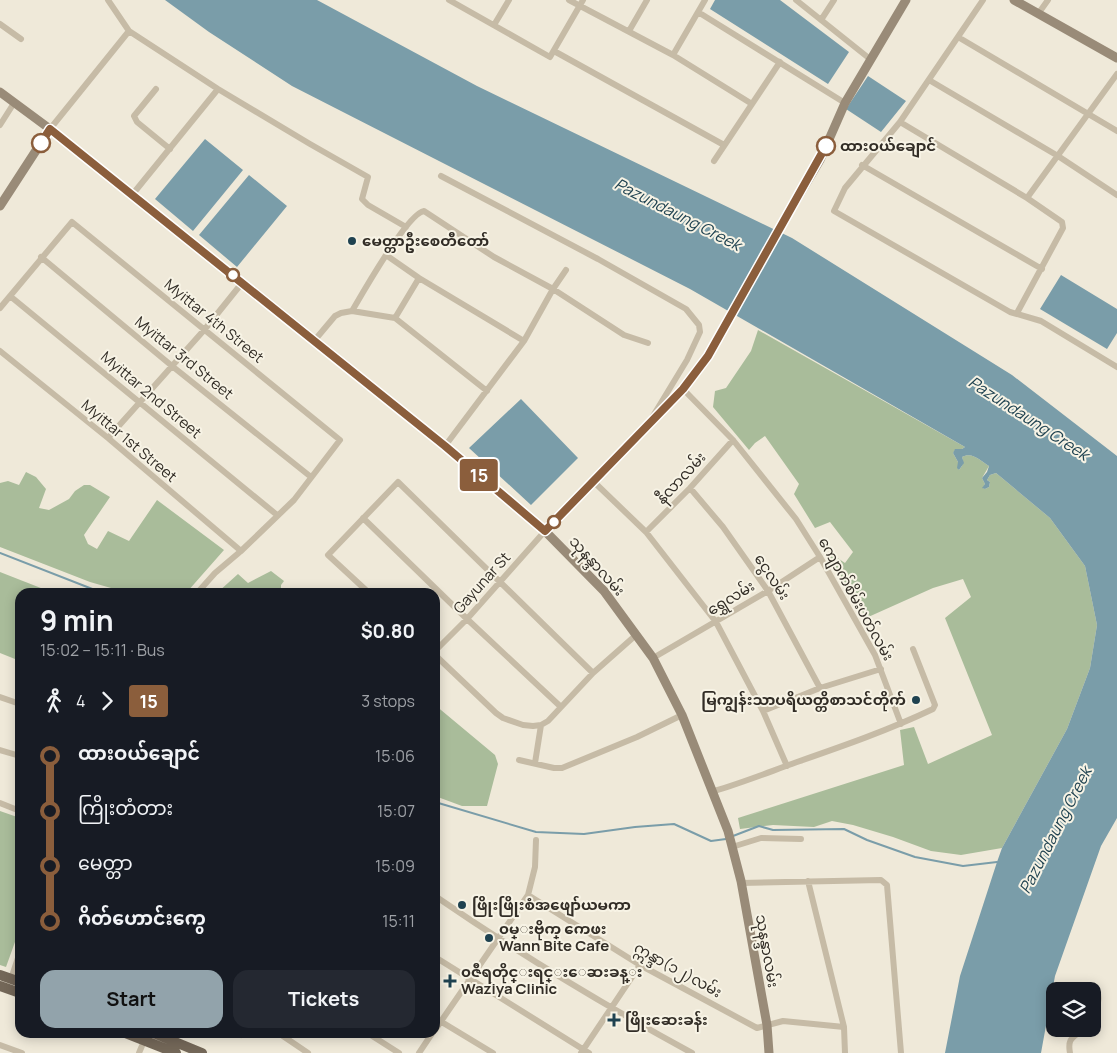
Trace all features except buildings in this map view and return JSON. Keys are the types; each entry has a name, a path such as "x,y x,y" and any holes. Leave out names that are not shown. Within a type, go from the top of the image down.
{"main road":[{"path":"545,531 684,387 708,356 765,253 820,160 845,104 870,59 906,0"},
{"path":"1014,0 1117,58"},
{"name":"သုနန္ဒာလမ်း","path":"0,92 50,129 445,446 545,531 604,591 653,658 682,715 714,791 728,831 741,883 767,1025 769,1053"},
{"path":"0,206 50,129"},
{"path":"0,975 15,981"},
{"path":"0,986 15,991"},
{"path":"150,1038 176,1053"},
{"path":"151,1038 202,1053"}],"street":[{"path":"108,0 129,31 218,89 368,177 362,199 368,205 406,227"},
{"path":"450,0 550,57 581,3"},
{"path":"494,26 509,0"},
{"path":"569,0 581,3 673,55 752,104"},
{"path":"629,31 647,0"},
{"path":"673,55 705,0"},
{"path":"796,0 870,59"},
{"path":"821,20 834,0"},
{"path":"983,0 900,122 862,165 845,188 834,211 1010,312 1041,321 1117,367"},
{"path":"1038,14 1048,0"},
{"path":"698,12 845,104"},
{"path":"0,24 21,39"},
{"path":"50,129 129,31"},
{"path":"958,37 1117,132"},
{"path":"554,50 724,145"},
{"path":"714,161 780,62"},
{"path":"1027,198 1117,74"},
{"path":"929,80 1058,156 1117,195"},
{"path":"156,89 134,116 134,119 170,149"},
{"path":"132,195 218,89"},
{"path":"0,125 14,103"},
{"path":"900,122 1027,198 1062,222 1063,228 1017,313"},
{"path":"862,165 1042,269"},
{"path":"441,176 598,259 686,309 699,325 700,332 687,360 648,425"},
{"path":"352,311 386,255 406,227 418,213 424,211 494,257 553,289 624,335 648,343"},
{"name":"Myittar 4th Street","path":"41,257 72,222 205,329 340,440 312,477"},
{"path":"386,255 419,278 524,341"},
{"path":"0,308 41,257"},
{"name":"Myittar 3rd Street","path":"41,257 172,366 312,477"},
{"path":"445,446 524,341 553,289 566,270"},
{"path":"395,318 419,278"},
{"path":"108,438 205,329 242,282"},
{"name":"Myittar 2nd Street","path":"10,296 276,515"},
{"path":"314,341 337,314 352,311 395,318 487,392"},
{"name":"Myittar 1st Street","path":"0,351 108,438 241,551"},
{"name":"ကျောက်စိမ်းပတ်လမ်း","path":"684,387 733,440 796,519 820,557 881,669 901,724"},
{"name":"နီလာလမ်း","path":"646,532 690,488 733,440"},
{"path":"201,588 276,515 294,500 312,477"},
{"path":"593,481 646,532 716,622 762,711 786,766"},
{"path":"364,588 328,555 398,482 593,673"},
{"name":"ငွေလမ်း","path":"690,488 723,527 768,591 820,688"},
{"path":"363,518 435,588"},
{"name":"Gayunar St","path":"440,646 467,619 545,531"},
{"name":"ရွှေလမ်း","path":"653,658 768,591 820,557"},
{"path":"440,593 561,707"},
{"path":"440,660 503,718 523,725 541,725 548,721 593,673 636,635"},
{"path":"714,791 901,724 933,710 935,705 913,649"},
{"path":"762,711 820,688 881,669"},
{"path":"0,697 15,702"},
{"path":"519,760 562,768 637,737 682,715"},
{"path":"535,764 541,725"},
{"path":"0,750 15,754"},
{"path":"0,804 15,808"},
{"path":"732,845 761,838 801,839"},
{"path":"440,1018 470,980 528,895 535,867 536,840"},
{"path":"741,883 880,880 887,885 901,1053"},
{"path":"808,881 844,1027 845,1053"},
{"name":"ဣန္ဒာ(၁၂)လမ်း","path":"528,895 640,965 757,1028 783,1021 844,1027"},
{"path":"440,899 498,939 611,1008 692,1053"},
{"path":"440,960 584,1052 640,965"},
{"path":"440,1021 493,1053"},
{"path":"1070,1053 1070,1040 1074,1037"},
{"path":"140,1053 148,1038"},
{"path":"286,1038 308,1053"},
{"path":"375,1038 399,1053"},
{"path":"419,1053 429,1038"},
{"path":"0,1044 22,1053"}],"green space":[{"path":"758,330 965,447 955,450 953,453 958,462 959,470 963,464 962,457 966,455 976,457 989,466 982,478 985,484 983,488 989,487 990,482 987,480 990,475 996,473 1050,518 1085,566 1097,625 1090,668 1067,729 1002,848 961,855 931,851 893,837 832,821 814,827 773,825 740,829 738,818 904,765 900,730 914,727 928,764 992,735 945,618 971,597 963,579 933,588 866,618 829,556 833,555 845,563 853,552 830,522 815,528 794,494 799,484 765,436 749,450 713,407 715,391 726,388 751,351"},
{"path":"26,472 36,477 46,489 39,508 49,510 69,499 75,491 84,485 90,485 110,497 84,535 88,544 97,549 108,531 129,541 157,500 224,550 191,588 111,588 90,582 0,547 0,483 8,481 19,485"},
{"path":"271,571 284,581 281,588 222,588 238,574 248,583"},
{"path":"0,572 41,588 15,588 15,659 0,653"},
{"path":"440,709 495,755 498,764 487,806 462,806 440,798"},
{"path":"0,811 15,816 15,942 6,967 0,965"}],"water":[{"name":"Pazundaung Creek","path":"165,0 317,0 477,86 792,238 1012,375 1117,456 1117,818 1101,846 1054,982 1046,982 1046,1026 1041,1053 945,1053 960,976 1002,848 1067,729 1090,668 1097,625 1085,566 1050,518 996,473 990,475 987,480 990,482 989,487 982,488 985,484 982,478 989,466 976,457 966,455 962,457 964,463 959,470 957,468 958,462 953,453 955,449 965,447 690,289 292,86 209,32"},
{"path":"715,0 780,0 849,52 828,84 710,9"},
{"path":"868,76 906,101 881,132 846,109"},
{"path":"205,139 243,170 193,231 155,199"},
{"path":"249,175 287,206 237,267 199,235"},
{"path":"1061,275 1117,309 1117,333 1107,349 1040,309"},
{"path":"521,399 578,458 531,505 469,448"}],"waterway":[{"path":"0,553 90,588"},
{"path":"440,803 536,832 584,834 674,824 711,841 726,839"},
{"path":"733,836 759,826 773,830 844,829 867,840 915,857 963,866 997,862"}],"bus line":[{"name":"15","path":"41,143 50,129 445,446 545,531 683,389 699,369 820,160 826,146"}],"place":[{"name":"ထားဝယ်ချောင်","path":"826,146"},
{"name":"မေတ္တာဦးစေတီတော်","path":"352,241"},
{"name":"မြကျွန်းသာပရိယတ္တိစာသင်တိုက်","path":"916,700"},
{"name":"ဖြိုးဖြိုးစံအဖျော်ယမကာ","path":"462,905"},
{"name":"၀မ္းဗိုက္ ကေဖး Wann Bite Cafe","path":"489,938"},
{"name":"၀ဇီရတိုင္းရင္းေဆးခန္း Waziya Clinic","path":"450,981"},
{"name":"ဖြိုးဆေးခန်း","path":"614,1020"}]}
